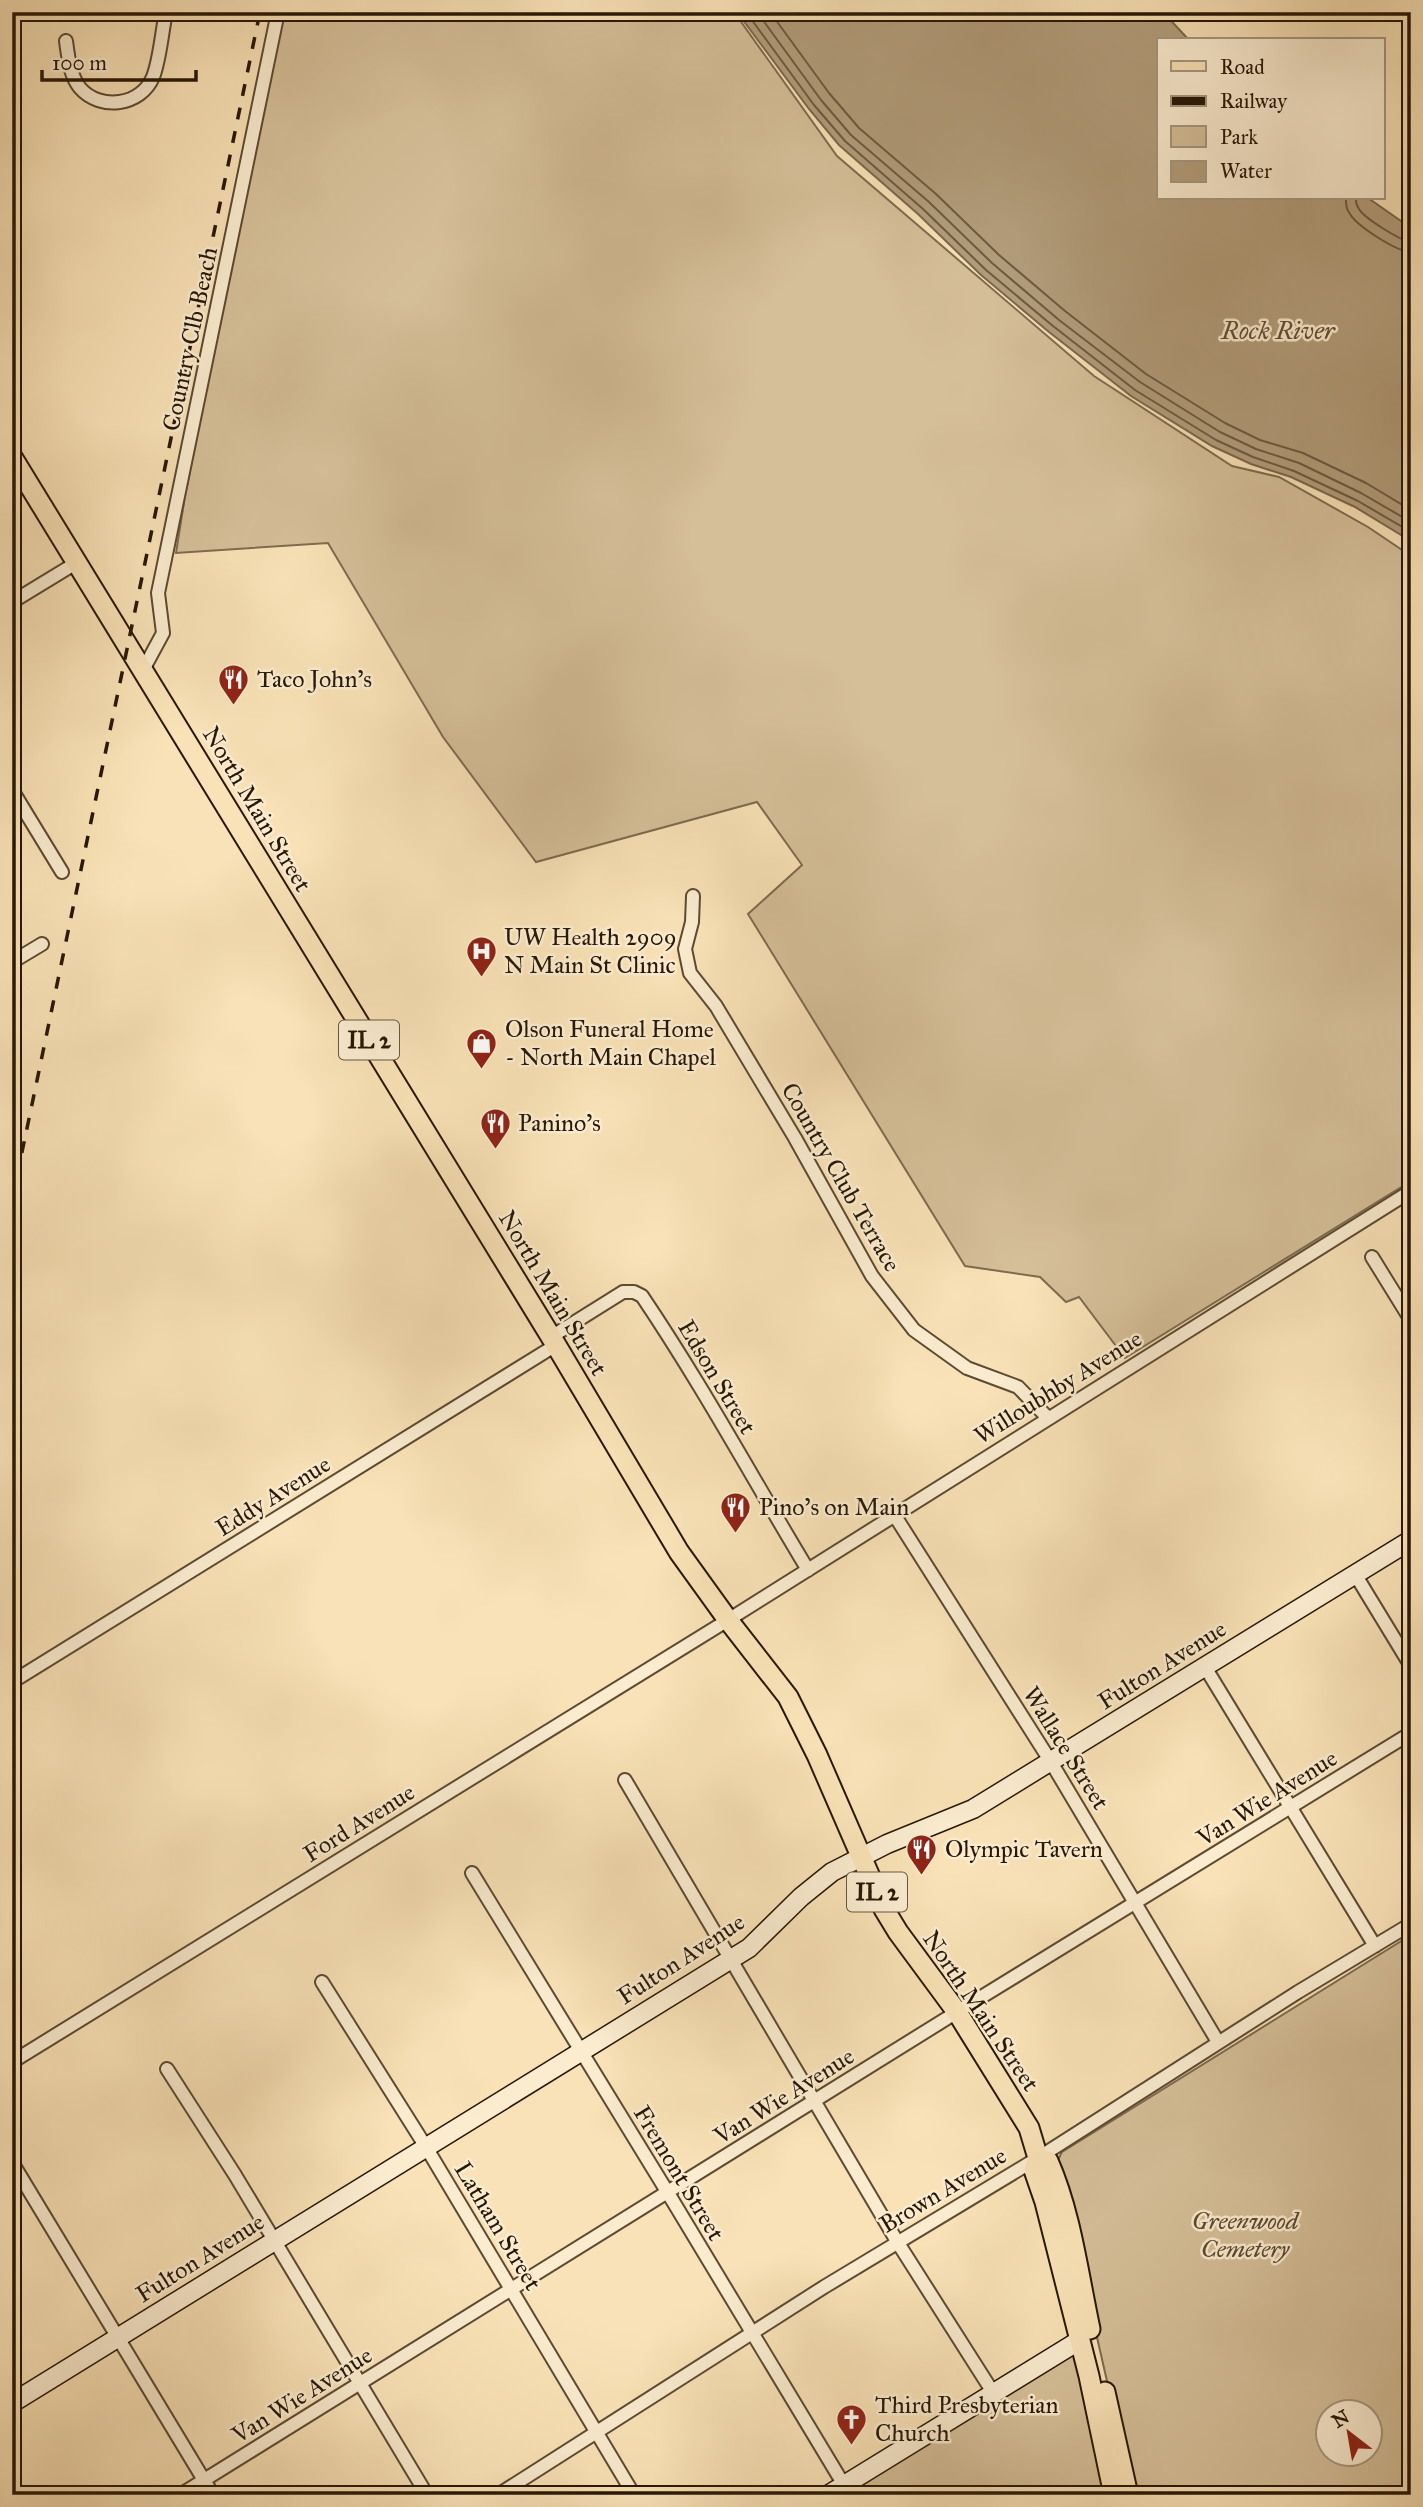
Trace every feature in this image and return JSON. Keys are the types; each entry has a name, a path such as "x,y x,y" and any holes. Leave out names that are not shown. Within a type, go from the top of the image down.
{"main road":[{"name":"North Main Street","path":"12,457 554,1341 679,1552 788,1697 810,1738 890,1920 957,2012 1010,2094 1028,2128 1038,2158 1034,2170 1045,2202 1080,2340 1114,2495"},
{"name":"North Main Street","path":"1038,2158 1048,2161 1066,2215 1128,2495"}],"street":[{"path":"66,41 74,75 79,86 88,94 103,103 137,97 153,78 166,12"},
{"name":"Country Clb Beach","path":"143,670 163,633 158,593 278,12"},
{"path":"12,602 76,563"},
{"path":"12,790 62,872"},
{"name":"Country Club Terrace","path":"693,896 692,922 685,949 690,973 716,1006 872,1276 914,1330 967,1368 1018,1387 1048,1418"},
{"path":"12,962 42,944"},
{"name":"Willoubhby Avenue","path":"728,1620 1411,1191"},
{"path":"1372,1257 1411,1320"},
{"name":"Edson Street","path":"554,1341 623,1292 634,1292 642,1296 725,1428 808,1570"},
{"name":"Eddy Avenue","path":"12,1682 554,1341"},
{"name":"Wallace Street","path":"895,1516 1051,1762 1218,2042"},
{"name":"Fulton Avenue","path":"12,2403 731,1959 756,1942 822,1879 862,1856 973,1809 1411,1540"},
{"path":"1355,1574 1411,1666"},
{"name":"Ford Avenue","path":"12,2062 728,1620"},
{"path":"1205,1667 1375,1946"},
{"name":"Van Wie Avenue","path":"180,2495 1411,1733"},
{"path":"625,1780 898,2243 994,2394"},
{"name":"Fremont Street","path":"472,1873 847,2490"},
{"name":"Brown Avenue","path":"498,2495 752,2333 1038,2158 1218,2042 1411,1924"},
{"name":"Latham Street","path":"322,1982 426,2147 634,2495"},
{"path":"167,2069 427,2495"},
{"path":"13,2164 213,2495"},
{"path":"828,2495 847,2490 1080,2340"}],"green space":[{"path":"282,12 734,12 837,156 1094,376 1232,466 1279,477 1368,527 1411,556 1411,1181 1125,1358 1079,1297 1066,1302 1040,1277 965,1266 748,914 802,865 757,802 536,862 443,737 328,543 176,553 185,496"},
{"name":"Greenwood Cemetery","path":"1411,1935 1411,2495 1133,2495 1057,2162 1062,2152"},
{"path":"1074,2352 1113,2495 854,2495 854,2489"}],"water":[{"name":"Rock River","path":"737,12 1163,12 1187,38 1157,38 1157,200 1371,200 1411,228 1411,541 1355,507 1291,477 1251,464 1212,446 1131,396 981,275 918,214 839,145"}],"railway":[{"path":"12,1200 260,12"}],"place":[{"name":"Taco John's","path":"234,706"},
{"name":"UW Health 2909 N Main St Clinic","path":"481,978"},
{"name":"Olson Funeral Home - North Main Chapel","path":"482,1070"},
{"name":"Panino's","path":"495,1150"},
{"name":"Pino's on Main","path":"736,1534"},
{"name":"Olympic Tavern","path":"922,1876"},
{"name":"Third Presbyterian Church","path":"852,2446"}]}
